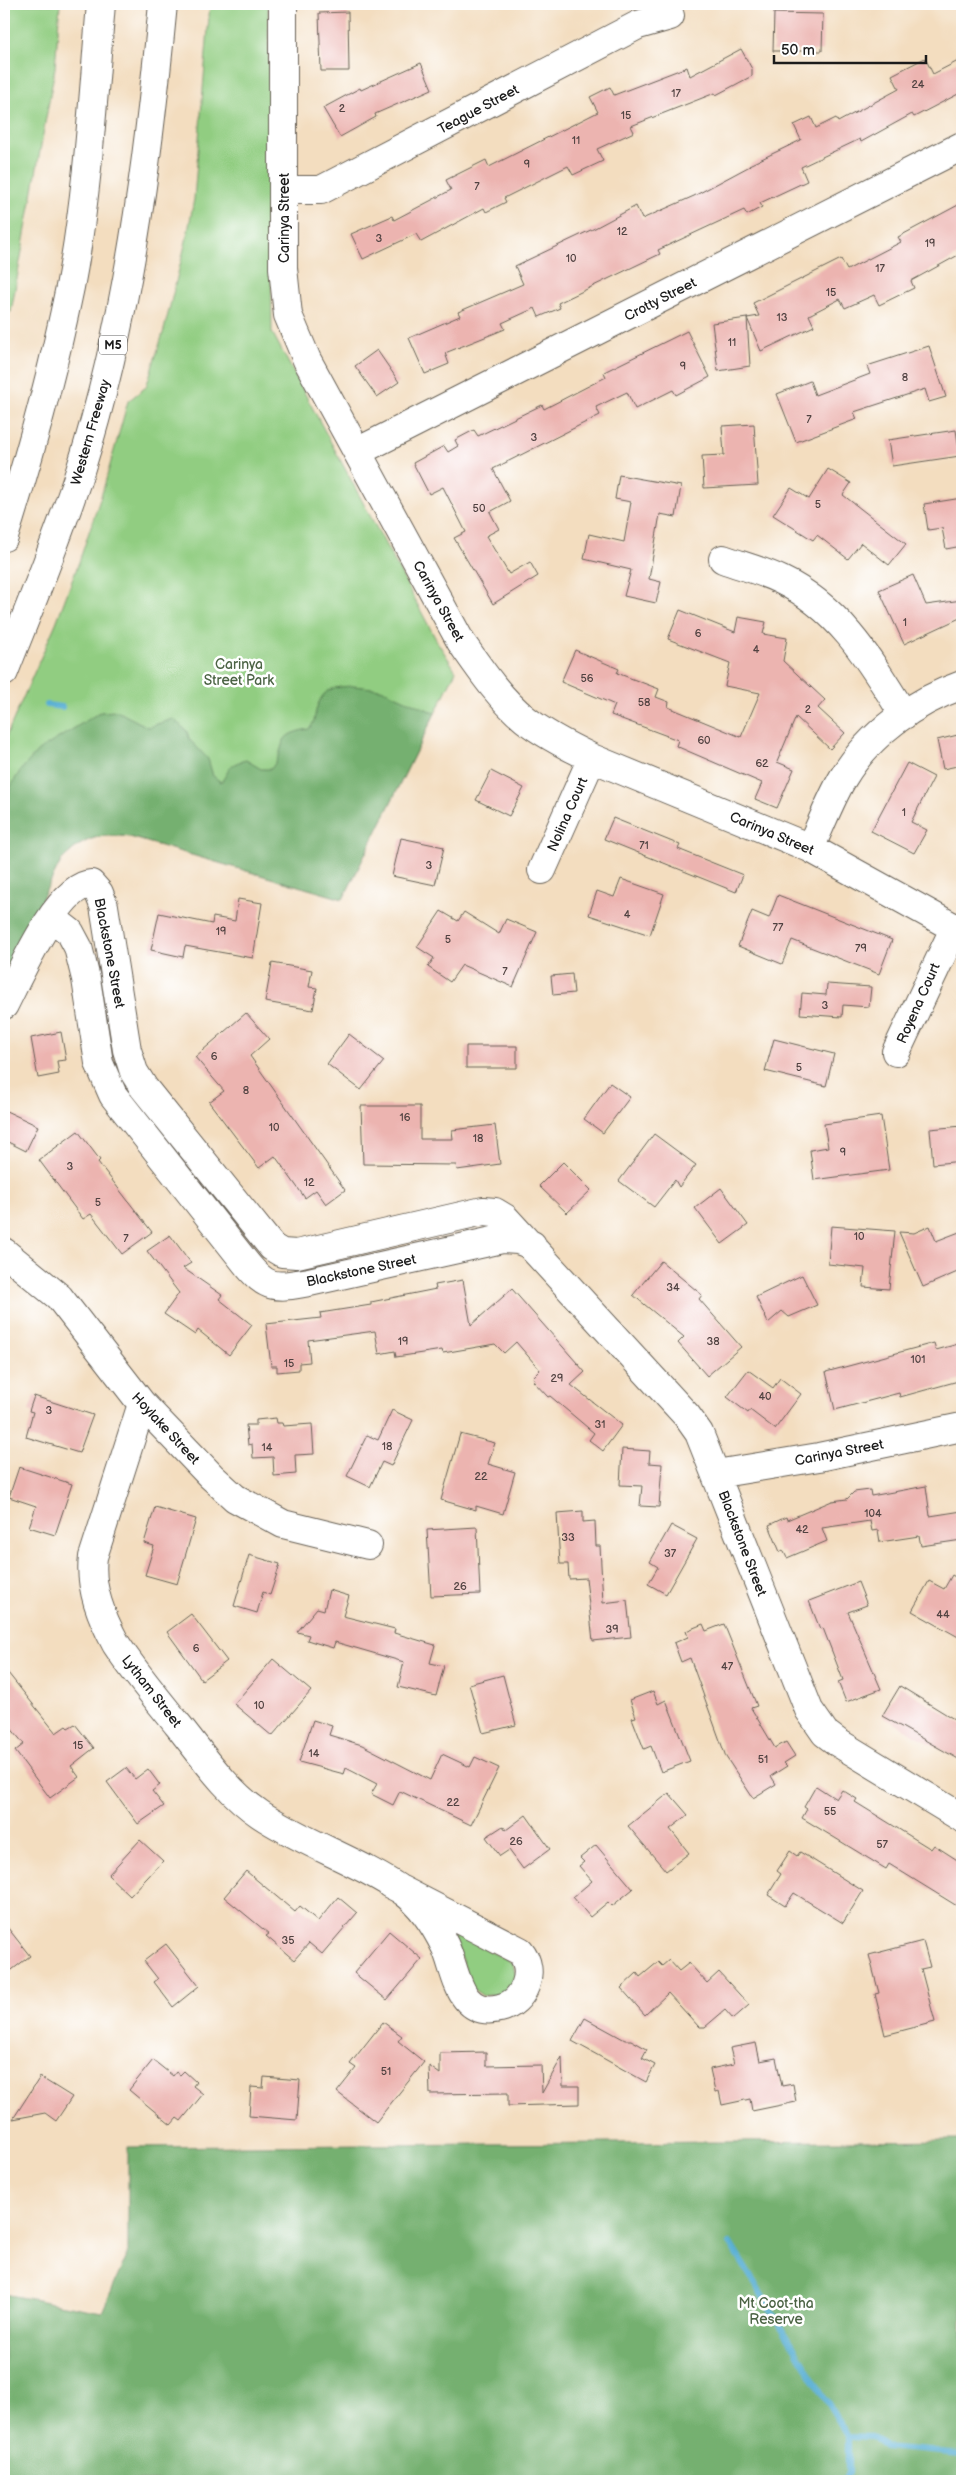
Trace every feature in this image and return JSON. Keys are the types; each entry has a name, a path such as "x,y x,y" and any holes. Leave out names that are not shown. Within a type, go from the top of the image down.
{"main road":[{"path":"4,537 45,392 70,287 82,213 100,4"},
{"name":"Western Freeway","path":"4,672 80,471 123,303 138,221 152,118 163,4"},
{"name":"Carinya Street","path":"284,4 283,268 288,315 307,360 357,452 461,642 484,674 525,719 565,744 592,758 810,848 958,930"},
{"name":"Teague Street","path":"284,190 321,190 638,25 670,16"},
{"name":"Crotty Street","path":"357,452 962,146"},
{"path":"723,560 780,579 818,603 854,638 904,715"},
{"path":"810,848 843,778 859,755 876,736 904,715 948,690 962,685"},
{"name":"Nolina Court","path":"542,870 592,758"},
{"name":"Blackstone Street","path":"532,1245 518,1240 502,1239 303,1283 278,1286 264,1283 245,1262 113,1095 99,1063 86,979 78,947 70,932 52,918 77,888 91,884 97,889 104,906 127,1050 134,1072 150,1096 272,1247 282,1253 297,1254 488,1211 505,1218 532,1245 687,1416 699,1433 809,1710 818,1724 837,1742 962,1818"},
{"path":"4,1005 30,954 52,918"},
{"name":"Royena Court","path":"896,1052 958,930"},
{"name":"Hoylake Street","path":"4,1252 59,1297 142,1404 211,1476 248,1507 270,1519 298,1529 368,1545"},
{"name":"Lytham Street","path":"142,1404 93,1557 94,1585 108,1628 126,1660 214,1770 242,1800 274,1823 520,1951 527,1971 525,1987 519,1998 498,2009 482,2008 467,2000 459,1988 445,1946 430,1920 413,1900 390,1884"},
{"name":"Carinya Street","path":"716,1474 819,1457 962,1427"}],"green space":[{"path":"4,4 60,4 55,68 11,312 4,312"},
{"name":"Carinya Street Park","path":"210,4 268,4 272,332 438,643 456,671 343,899 130,837 100,837 84,842 61,861 4,973 4,741 56,623 79,562 103,490 128,401 146,387 164,330 187,237 194,199"},
{"path":"354,686 381,689 435,713 343,899 130,837 100,837 84,842 61,861 4,973 4,814 11,786 20,771 38,751 100,712 117,711 148,727 173,719 187,731 189,739 208,759 213,776 221,782 232,765 246,760 261,769 271,769 285,738 297,731 311,727 318,703 325,693 334,688"},
{"path":"450,1930 513,1963 516,1978 506,1993 483,1996 473,1989"},
{"name":"Mt Coot-tha Reserve","path":"962,2140 962,2481 4,2481 4,2294 102,2312 128,2253 128,2147"}],"building":[{"path":"348,12 349,71 321,71 319,13"},
{"path":"774,13 823,14 822,51 773,51"},
{"path":"741,49 752,69 752,76 716,95 715,93 631,126 634,132 597,149 603,161 573,175 568,166 504,198 506,202 486,212 484,208 421,242 416,234 363,259 351,234 392,216 394,220 451,190 446,180 486,160 489,167 598,112 590,97 610,87 614,95 687,67 690,76"},
{"path":"925,58 933,74 962,59 962,92 914,117 912,114 861,142 860,139 801,167 807,181 760,203 762,207 747,215 744,210 658,250 660,254 558,303 560,308 539,317 535,308 502,323 505,329 445,353 449,364 425,374 409,338 460,316 458,312 523,284 515,266 636,206 642,219 694,196 749,165 801,140 794,125 811,117 816,128 836,118 838,122 899,89 892,75"},
{"path":"421,63 432,89 375,114 376,117 340,137 323,108 360,88 361,90"},
{"path":"962,203 962,253 911,281 914,288 879,305 874,295 845,308 840,299 809,315 814,326 761,351 747,318 759,316 753,303 841,259 847,270 901,242 898,237"},
{"path":"747,318 750,366 718,371 712,323"},
{"path":"687,331 710,377 676,395 673,390 635,409 627,392 596,407 600,415 493,469 510,501 490,512 499,529 486,536 509,574 530,562 538,576 493,604 454,538 466,532 443,487 429,494 413,463 444,446 448,452 458,446 455,440 474,430 478,436 542,405 544,409 606,377 604,372"},
{"path":"929,346 946,397 929,402 925,389 854,412 857,419 796,442 777,394 810,381 815,395 870,374 867,366"},
{"path":"377,350 399,382 377,397 355,366"},
{"path":"754,424 758,485 704,488 702,456 724,455 722,426"},
{"path":"956,430 960,456 892,466 888,440"},
{"path":"828,469 851,483 843,495 906,544 889,565 861,543 848,559 817,535 813,540 773,515 791,488 809,499"},
{"path":"619,475 681,486 676,517 660,514 649,579 661,582 656,603 624,596 631,570 584,559 589,534 624,542 631,502 615,499"},
{"path":"962,498 962,546 946,549 942,528 928,530 924,504"},
{"path":"913,575 926,605 962,600 962,617 904,644 879,590"},
{"path":"680,610 735,632 738,617 766,622 763,634 787,638 783,661 825,700 818,708 845,733 830,749 796,717 777,762 794,769 777,808 755,799 762,783 676,746 678,740 611,715 615,705 561,682 575,650 619,669 617,673 659,689 656,697 669,702 668,707 741,737 760,693 725,686 730,663 668,639"},
{"path":"962,734 962,765 943,769 937,740"},
{"path":"907,763 934,777 911,822 927,830 914,853 871,831"},
{"path":"491,771 524,788 509,816 476,800"},
{"path":"613,818 680,845 678,849 743,875 736,892 604,839"},
{"path":"401,838 444,847 435,885 392,876"},
{"path":"621,879 664,894 650,935 589,915 597,891 614,897"},
{"path":"778,895 892,940 879,974 792,940 782,964 738,946 752,911 769,918"},
{"path":"238,899 262,903 253,958 185,946 183,957 151,950 159,913 212,924 213,917 235,921"},
{"path":"441,911 458,921 464,912 499,934 506,919 537,932 513,987 462,965 450,982 428,967 434,958 417,947"},
{"path":"272,963 312,970 309,987 317,988 313,1010 265,1002"},
{"path":"572,974 574,993 553,995 551,976"},
{"path":"827,984 871,987 869,1007 843,1005 842,1017 800,1014 802,993 826,995"},
{"path":"246,1013 269,1039 250,1056 345,1190 326,1204 316,1190 305,1198 275,1156 259,1168 209,1102 224,1091 195,1057"},
{"path":"61,1032 66,1060 57,1061 59,1074 38,1078 31,1038"},
{"path":"349,1034 384,1061 361,1090 327,1064"},
{"path":"774,1039 834,1054 826,1086 765,1071"},
{"path":"466,1046 517,1046 517,1068 466,1068"},
{"path":"610,1083 630,1097 603,1133 584,1119"},
{"path":"361,1106 420,1106 420,1139 453,1139 452,1130 495,1125 500,1164 457,1170 456,1165 363,1164"},
{"path":"4,1110 38,1126 26,1151 4,1140"},
{"path":"881,1116 889,1170 814,1180 810,1150 828,1147 824,1124"},
{"path":"962,1126 962,1161 933,1164 930,1129"},
{"path":"78,1131 100,1160 98,1162 152,1232 122,1254 91,1214 83,1219 39,1160"},
{"path":"654,1134 696,1165 679,1187 675,1180 654,1207 619,1181"},
{"path":"563,1162 591,1190 567,1213 539,1186"},
{"path":"721,1188 748,1225 722,1244 695,1208"},
{"path":"831,1226 895,1231 889,1289 863,1287 865,1268 828,1264"},
{"path":"930,1226 936,1241 962,1231 962,1270 923,1287 899,1232 914,1233"},
{"path":"170,1235 191,1263 183,1268 222,1295 219,1299 252,1325 229,1355 198,1330 195,1335 164,1314 179,1293 147,1251"},
{"path":"661,1261 702,1295 699,1299 741,1347 707,1376 678,1343 684,1337 633,1295"},
{"path":"802,1275 817,1305 789,1317 782,1311 768,1323 756,1297"},
{"path":"463,1280 471,1325 512,1289 585,1372 571,1385 622,1425 603,1451 589,1440 594,1433 550,1396 548,1397 533,1381 535,1380 533,1377 540,1370 516,1342 504,1353 495,1344 443,1353 442,1350 396,1357 395,1351 379,1354 375,1331 308,1340 310,1362 299,1363 299,1370 277,1372 277,1366 271,1366 266,1324 321,1318 320,1313 371,1305 371,1302 436,1289 435,1285"},
{"path":"934,1343 936,1350 962,1343 962,1380 900,1397 899,1393 835,1410 826,1372"},
{"path":"748,1370 773,1388 780,1378 801,1394 775,1429 750,1410 748,1413 727,1397"},
{"path":"34,1396 93,1415 79,1453 26,1437 33,1412 29,1411"},
{"path":"392,1410 413,1420 391,1466 382,1462 370,1487 347,1476 367,1435 378,1440"},
{"path":"276,1418 277,1423 282,1423 283,1426 312,1424 314,1454 295,1455 296,1474 274,1476 273,1457 253,1458 252,1444 248,1445 246,1425 256,1425 256,1420"},
{"path":"460,1434 495,1443 488,1464 515,1472 503,1514 476,1506 476,1510 441,1500"},
{"path":"622,1449 650,1451 649,1463 662,1464 659,1507 640,1506 642,1486 620,1485"},
{"path":"19,1467 72,1484 55,1535 29,1527 36,1506 9,1497"},
{"path":"926,1486 930,1516 962,1511 962,1540 921,1546 919,1536 880,1542 878,1530 872,1531 870,1521 822,1528 827,1541 787,1558 783,1550 780,1552 769,1525 786,1517 787,1520 832,1501 847,1499 854,1492 870,1490 871,1496"},
{"path":"155,1507 196,1519 177,1584 145,1575 154,1546 144,1543"},
{"path":"583,1511 583,1522 595,1521 596,1546 600,1546 603,1603 627,1600 631,1637 593,1641 586,1578 569,1579 568,1564 560,1564 557,1513"},
{"path":"671,1525 697,1539 666,1594 648,1584 658,1567 650,1562"},
{"path":"477,1527 480,1594 431,1596 427,1530"},
{"path":"249,1555 280,1564 270,1595 263,1592 257,1613 234,1606"},
{"path":"952,1575 962,1581 962,1639 912,1611 929,1581 944,1589"},
{"path":"858,1582 867,1605 848,1612 881,1689 846,1702 838,1682 843,1680 823,1628 820,1629 809,1601"},
{"path":"329,1590 349,1596 343,1616 395,1629 394,1633 435,1645 430,1663 444,1666 436,1696 398,1687 404,1662 335,1642 333,1648 307,1640 309,1635 297,1632 317,1608 324,1610"},
{"path":"191,1614 227,1661 202,1680 167,1632"},
{"path":"703,1624 706,1631 724,1624 757,1706 751,1708 775,1748 786,1742 795,1756 784,1763 787,1766 771,1776 776,1784 753,1798 726,1757 690,1658 681,1662 674,1643 688,1637 686,1631"},
{"path":"273,1659 311,1691 272,1736 234,1704"},
{"path":"4,1668 56,1733 66,1726 68,1728 75,1724 94,1748 71,1766 79,1777 50,1798 15,1751 24,1744 4,1720"},
{"path":"503,1675 516,1725 483,1733 469,1684"},
{"path":"900,1686 962,1724 962,1761 882,1716"},
{"path":"653,1691 658,1704 666,1700 690,1761 661,1772 651,1746 644,1749 632,1718 636,1717 630,1700"},
{"path":"313,1720 332,1726 329,1735 362,1745 430,1780 442,1754 470,1767 475,1757 499,1768 471,1825 400,1791 393,1805 371,1794 377,1784 346,1768 344,1774 299,1762"},
{"path":"126,1768 135,1779 148,1769 160,1785 152,1791 164,1806 138,1824 107,1782"},
{"path":"816,1786 836,1799 842,1790 857,1799 855,1802 931,1849 934,1845 962,1863 962,1897 957,1906 889,1864 886,1869 802,1818 807,1809 804,1807"},
{"path":"669,1793 688,1815 670,1829 689,1853 666,1871 628,1826"},
{"path":"526,1815 550,1849 523,1869 509,1850 500,1856 486,1837 503,1826 506,1830"},
{"path":"140,1840 163,1861 130,1896 108,1875"},
{"path":"596,1845 633,1889 612,1906 608,1902 590,1917 573,1897 592,1881 579,1866 584,1862 580,1858"},
{"path":"790,1851 797,1856 800,1852 863,1891 843,1923 794,1893 785,1906 768,1895 781,1874 777,1871"},
{"path":"246,1871 295,1912 300,1906 318,1921 338,1897 357,1913 322,1954 309,1943 294,1960 266,1936 269,1934 224,1897"},
{"path":"4,1923 30,1956 4,1976"},
{"path":"389,1931 422,1959 387,2000 354,1973"},
{"path":"923,1941 930,1967 921,1969 935,2022 885,2035 875,1994 879,1993 869,1955"},
{"path":"166,1944 199,1986 173,2007 154,1982 158,1979 144,1961"},
{"path":"669,1960 679,1971 689,1963 707,1983 719,1972 749,2005 733,2019 725,2010 705,2027 699,2027 668,1993 645,2015 621,1988 637,1973 640,1977 658,1962 662,1966"},
{"path":"585,2018 625,2040 631,2040 647,2049 642,2058 655,2065 646,2082 572,2041"},
{"path":"383,2022 402,2036 398,2041 424,2062 376,2122 337,2092 356,2068 350,2064"},
{"path":"756,2043 760,2061 776,2058 782,2086 793,2084 796,2102 752,2111 750,2099 722,2105 719,2091 715,2092 710,2069 734,2064 730,2048"},
{"path":"486,2052 486,2066 541,2065 542,2093 562,2057 563,2086 579,2086 579,2104 508,2106 508,2093 430,2094 429,2066 440,2074 440,2053"},
{"path":"153,2060 173,2076 176,2072 180,2075 184,2071 196,2082 193,2086 203,2094 181,2121 177,2118 171,2125 129,2090"},
{"path":"40,2077 72,2097 56,2121 45,2113 13,2119"},
{"path":"264,2077 300,2080 297,2120 249,2116 251,2087 263,2088"}],"waterway":[{"path":"47,705 62,707"},
{"path":"730,2243 848,2436 872,2437 885,2447 962,2454"},
{"path":"843,2481 848,2473 848,2436"}]}
